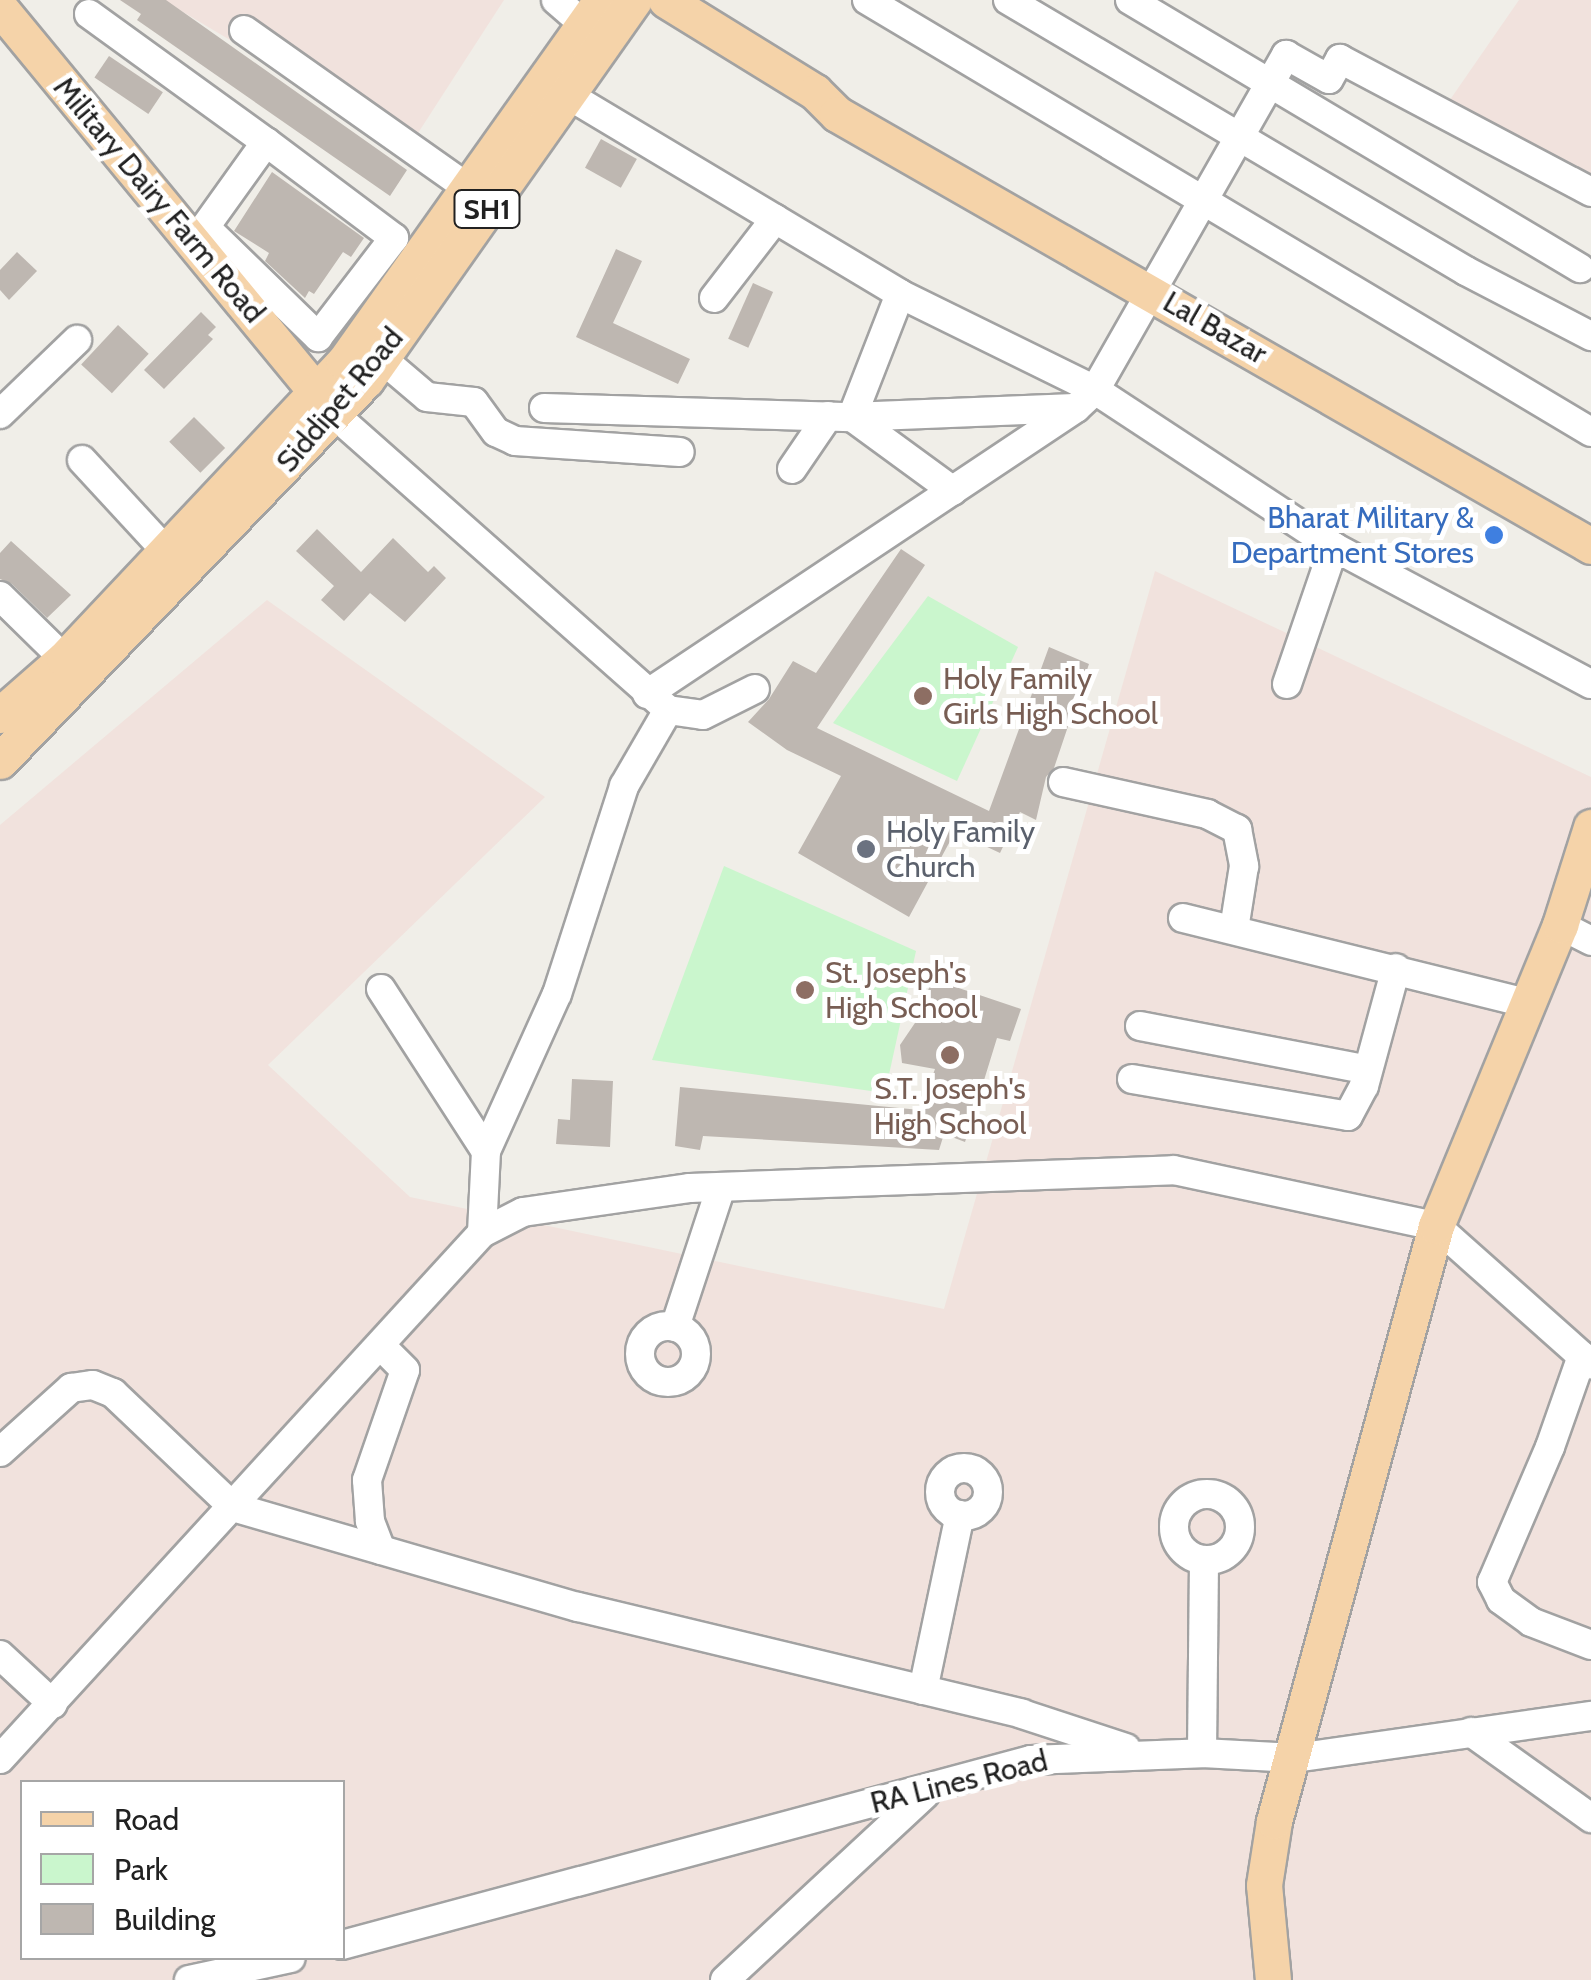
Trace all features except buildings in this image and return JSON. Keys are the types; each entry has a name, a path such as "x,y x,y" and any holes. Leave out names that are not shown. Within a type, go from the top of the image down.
{"main road":[{"name":"Siddipet Road","path":"0,715 64,659 166,550 381,358 568,95 624,4"},
{"name":"Siddipet Road","path":"0,762 327,403 344,362 468,188 624,4"},
{"name":"Lal Bazar","path":"624,4 814,92 838,114 1153,291 1591,546"},
{"name":"Military Dairy Farm Road","path":"0,8 200,235 327,403"},
{"path":"1272,1980 1264,1885 1274,1821 1295,1758 1436,1226 1526,1003 1576,933 1591,827"}],"street":[{"path":"556,0 624,4"},
{"path":"867,0 1591,432"},
{"path":"1008,0 1466,271 1591,336"},
{"path":"1130,0 1580,268"},
{"path":"88,14 266,142 394,238 318,337 200,235 266,142"},
{"path":"244,30 468,188"},
{"path":"482,1233 486,1151 558,994 624,786 658,702 1086,399 1153,291 1286,55 1329,79 1340,59 1591,192"},
{"path":"568,95 1334,547 1591,684"},
{"path":"714,298 776,220"},
{"path":"792,470 840,416 900,294"},
{"path":"0,414 77,340"},
{"path":"381,358 427,396 474,402 496,432 515,441 680,452"},
{"path":"544,408 840,416 1086,399"},
{"path":"327,403 658,702 703,715 755,689"},
{"path":"840,416 953,491"},
{"path":"82,460 166,550"},
{"path":"1287,684 1334,547"},
{"path":"0,596 64,659"},
{"path":"1063,782 1207,814 1237,829 1244,866 1234,930"},
{"path":"1183,918 1526,1003"},
{"path":"1132,1079 1348,1116 1356,1108 1396,968"},
{"path":"381,989 486,1151"},
{"path":"1140,1026 1368,1070"},
{"path":"0,1759 482,1233 523,1212 556,1204 722,1186 1174,1170 1436,1226 1586,1360 1492,1582 1501,1600 1531,1622 1591,1644"},
{"path":"675,1327 722,1186"},
{"path":"380,1550 370,1521 367,1480 406,1370 381,1346"},
{"path":"0,1452 71,1388 93,1386 113,1393 233,1508 578,1607 1022,1714 1156,1758"},
{"path":"923,1690 960,1515"},
{"path":"1202,1753 1204,1560"},
{"path":"0,1655 53,1704"},
{"name":"RA Lines Road","path":"345,1944 1031,1760 1156,1758 1202,1753 1295,1758 1591,1716"},
{"path":"1471,1732 1591,1818"},
{"path":"724,1980 930,1789"},
{"path":"189,1980 282,1960"}],"shaded area":[{"path":"163,0 504,0 409,147"},
{"path":"1519,0 1591,0 1591,205 1445,107"},
{"path":"1155,571 1591,777 1591,1980 0,1980 0,825 267,600 545,797 268,1065 410,1197 944,1309"}],"green space":[{"path":"928,596 1018,647 957,781 833,723"},
{"path":"724,866 916,951 885,1093 652,1060"}],"place":[{"name":"Bharat Military & Department Stores","path":"1494,535"},
{"name":"Holy Family Girls High School","path":"923,696"},
{"name":"Holy Family Church","path":"866,849"},
{"name":"St. Joseph's High School","path":"805,990"},
{"name":"S.T. Joseph's High School","path":"950,1055"}]}
